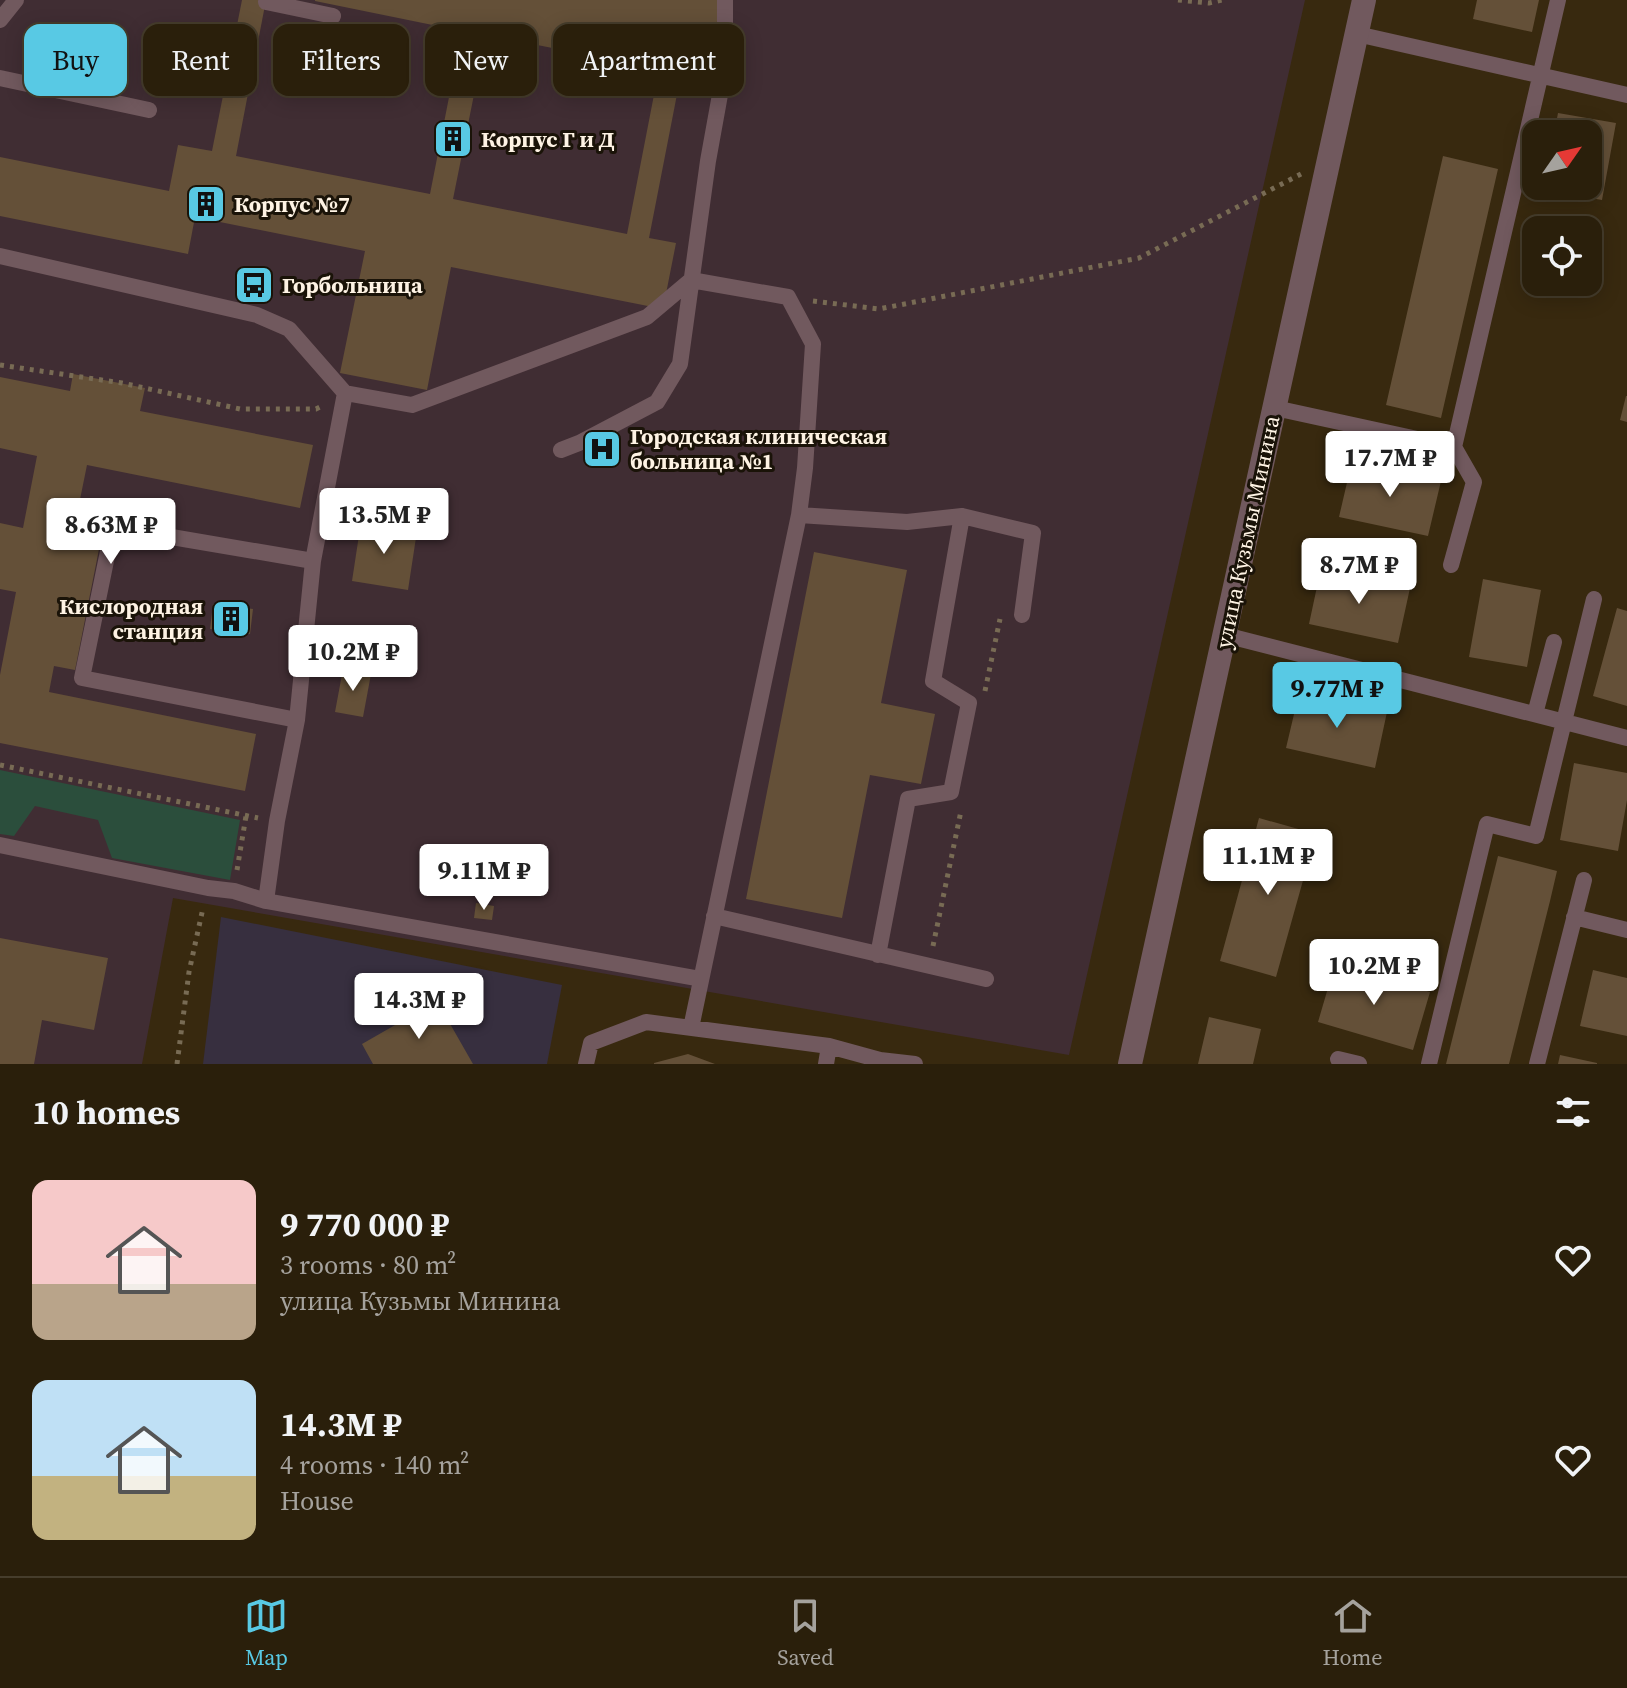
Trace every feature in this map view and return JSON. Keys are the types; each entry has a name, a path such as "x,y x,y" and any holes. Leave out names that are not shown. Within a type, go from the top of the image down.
{"street":[{"name":"улица Кузьмы Минина","path":"1130,1064 1364,0"}],"lane":[{"path":"0,20 16,0"},
{"path":"561,450 657,402 680,364 708,161 725,67 725,0"},
{"path":"1451,565 1474,482 1454,447 1558,0"},
{"path":"266,2 333,16"},
{"path":"1357,34 1627,95"},
{"path":"0,78 149,110"},
{"path":"0,256 257,315 289,329 345,393 412,405 647,317 691,280"},
{"path":"691,280 788,297 813,344 799,515 691,1028"},
{"path":"266,901 277,821 297,720 313,561 345,393"},
{"path":"1275,408 1454,447"},
{"path":"799,515 907,522 962,516 1033,533 1022,615"},
{"path":"878,955 908,799 951,792 969,703 933,681 962,516"},
{"path":"297,720 82,678 113,527 313,561"},
{"path":"1429,1064 1487,824 1536,836 1594,599"},
{"path":"1225,635 1627,738"},
{"path":"1535,714 1554,642"},
{"path":"0,845 234,891 266,901 701,979"},
{"path":"1537,1064 1584,880"},
{"path":"714,916 986,979"},
{"path":"1574,917 1627,930"},
{"path":"586,1064 591,1043 646,1022 829,1046 880,1060 915,1064"},
{"path":"826,1064 829,1046"},
{"path":"1338,1059 1359,1064"}],"path":[{"path":"1178,0 1209,3 1222,0"},
{"path":"788,297 879,309 1139,258 1329,159"},
{"path":"0,365 122,383 240,409 316,409 345,393"},
{"path":"0,765 246,816 234,891"},
{"path":"177,1064 189,972 208,888"}],"shaded area":[{"name":"Городская клиническая больница №1","path":"0,0 1305,0 1069,1055 173,898 142,1064 0,1064"},
{"path":"221,917 562,985 547,1064 203,1064"}],"green space":[{"path":"0,770 240,820 230,880 112,858 98,820 35,806 14,836 0,834"}],"building":[{"path":"242,0 266,0 257,47 257,24 237,24"},
{"path":"315,0 721,0 716,24 553,24 553,48 537,45 537,24 428,24 315,1"},
{"path":"1477,0 1539,0 1532,32 1473,19"},
{"path":"223,96 248,96 236,156 430,194 449,96 474,96 453,199 627,234 654,96 677,96 649,238 676,243 663,309 451,267 427,390 340,373 365,251 195,217 188,254 0,216 0,157 169,191 178,145 212,151"},
{"path":"1558,113 1599,120 1557,120"},
{"path":"1602,121 1616,123 1602,200"},
{"path":"1443,156 1498,169 1441,418 1386,405"},
{"path":"73,374 145,388 140,411 313,445 300,508 87,465 74,529 102,534 75,670 54,666 49,692 256,734 245,791 0,743 0,675 16,592 0,589 0,523 23,528 37,456 0,448 0,377 70,391"},
{"path":"1627,396 1627,422 1620,420"},
{"path":"1352,461 1441,481 1428,536 1339,517"},
{"path":"361,522 417,531 408,590 352,581"},
{"path":"814,552 907,570 881,703 935,714 921,784 870,775 842,918 746,899"},
{"path":"1321,568 1410,588 1398,643 1309,624"},
{"path":"1483,579 1541,590 1527,667 1469,657"},
{"name":"Кислородная станция","path":"213,604 253,609 250,634 210,629"},
{"path":"1617,608 1627,611 1627,706 1593,696"},
{"path":"343,669 371,674 363,717 335,712"},
{"path":"1299,693 1387,712 1375,768 1286,748"},
{"path":"1574,763 1627,773 1627,800 1618,851 1560,840"},
{"path":"1259,818 1316,834 1276,977 1220,961"},
{"path":"1498,856 1557,871 1550,901 1509,1064 1446,1064"},
{"path":"476,903 494,906 492,920 474,918"},
{"path":"0,938 108,958 94,1030 42,1020 34,1064 0,1064"},
{"path":"1335,964 1430,992 1413,1050 1318,1022"},
{"path":"1593,970 1627,978 1627,1036 1580,1026"},
{"path":"437,1001 473,1064 373,1064 362,1044"},
{"path":"1209,1017 1261,1029 1253,1064 1198,1064"},
{"path":"688,1054 715,1064 654,1064 654,1063"},
{"path":"1560,1055 1597,1063 1597,1064 1558,1064"}],"place":[{"name":"Корпус Г и Д","path":"453,139"},
{"name":"Корпус №7","path":"206,204"},
{"name":"Горбольница","path":"254,285"},
{"name":"Городская клиническая больница №1","path":"602,449"},
{"name":"Кислородная станция","path":"231,619"}]}
